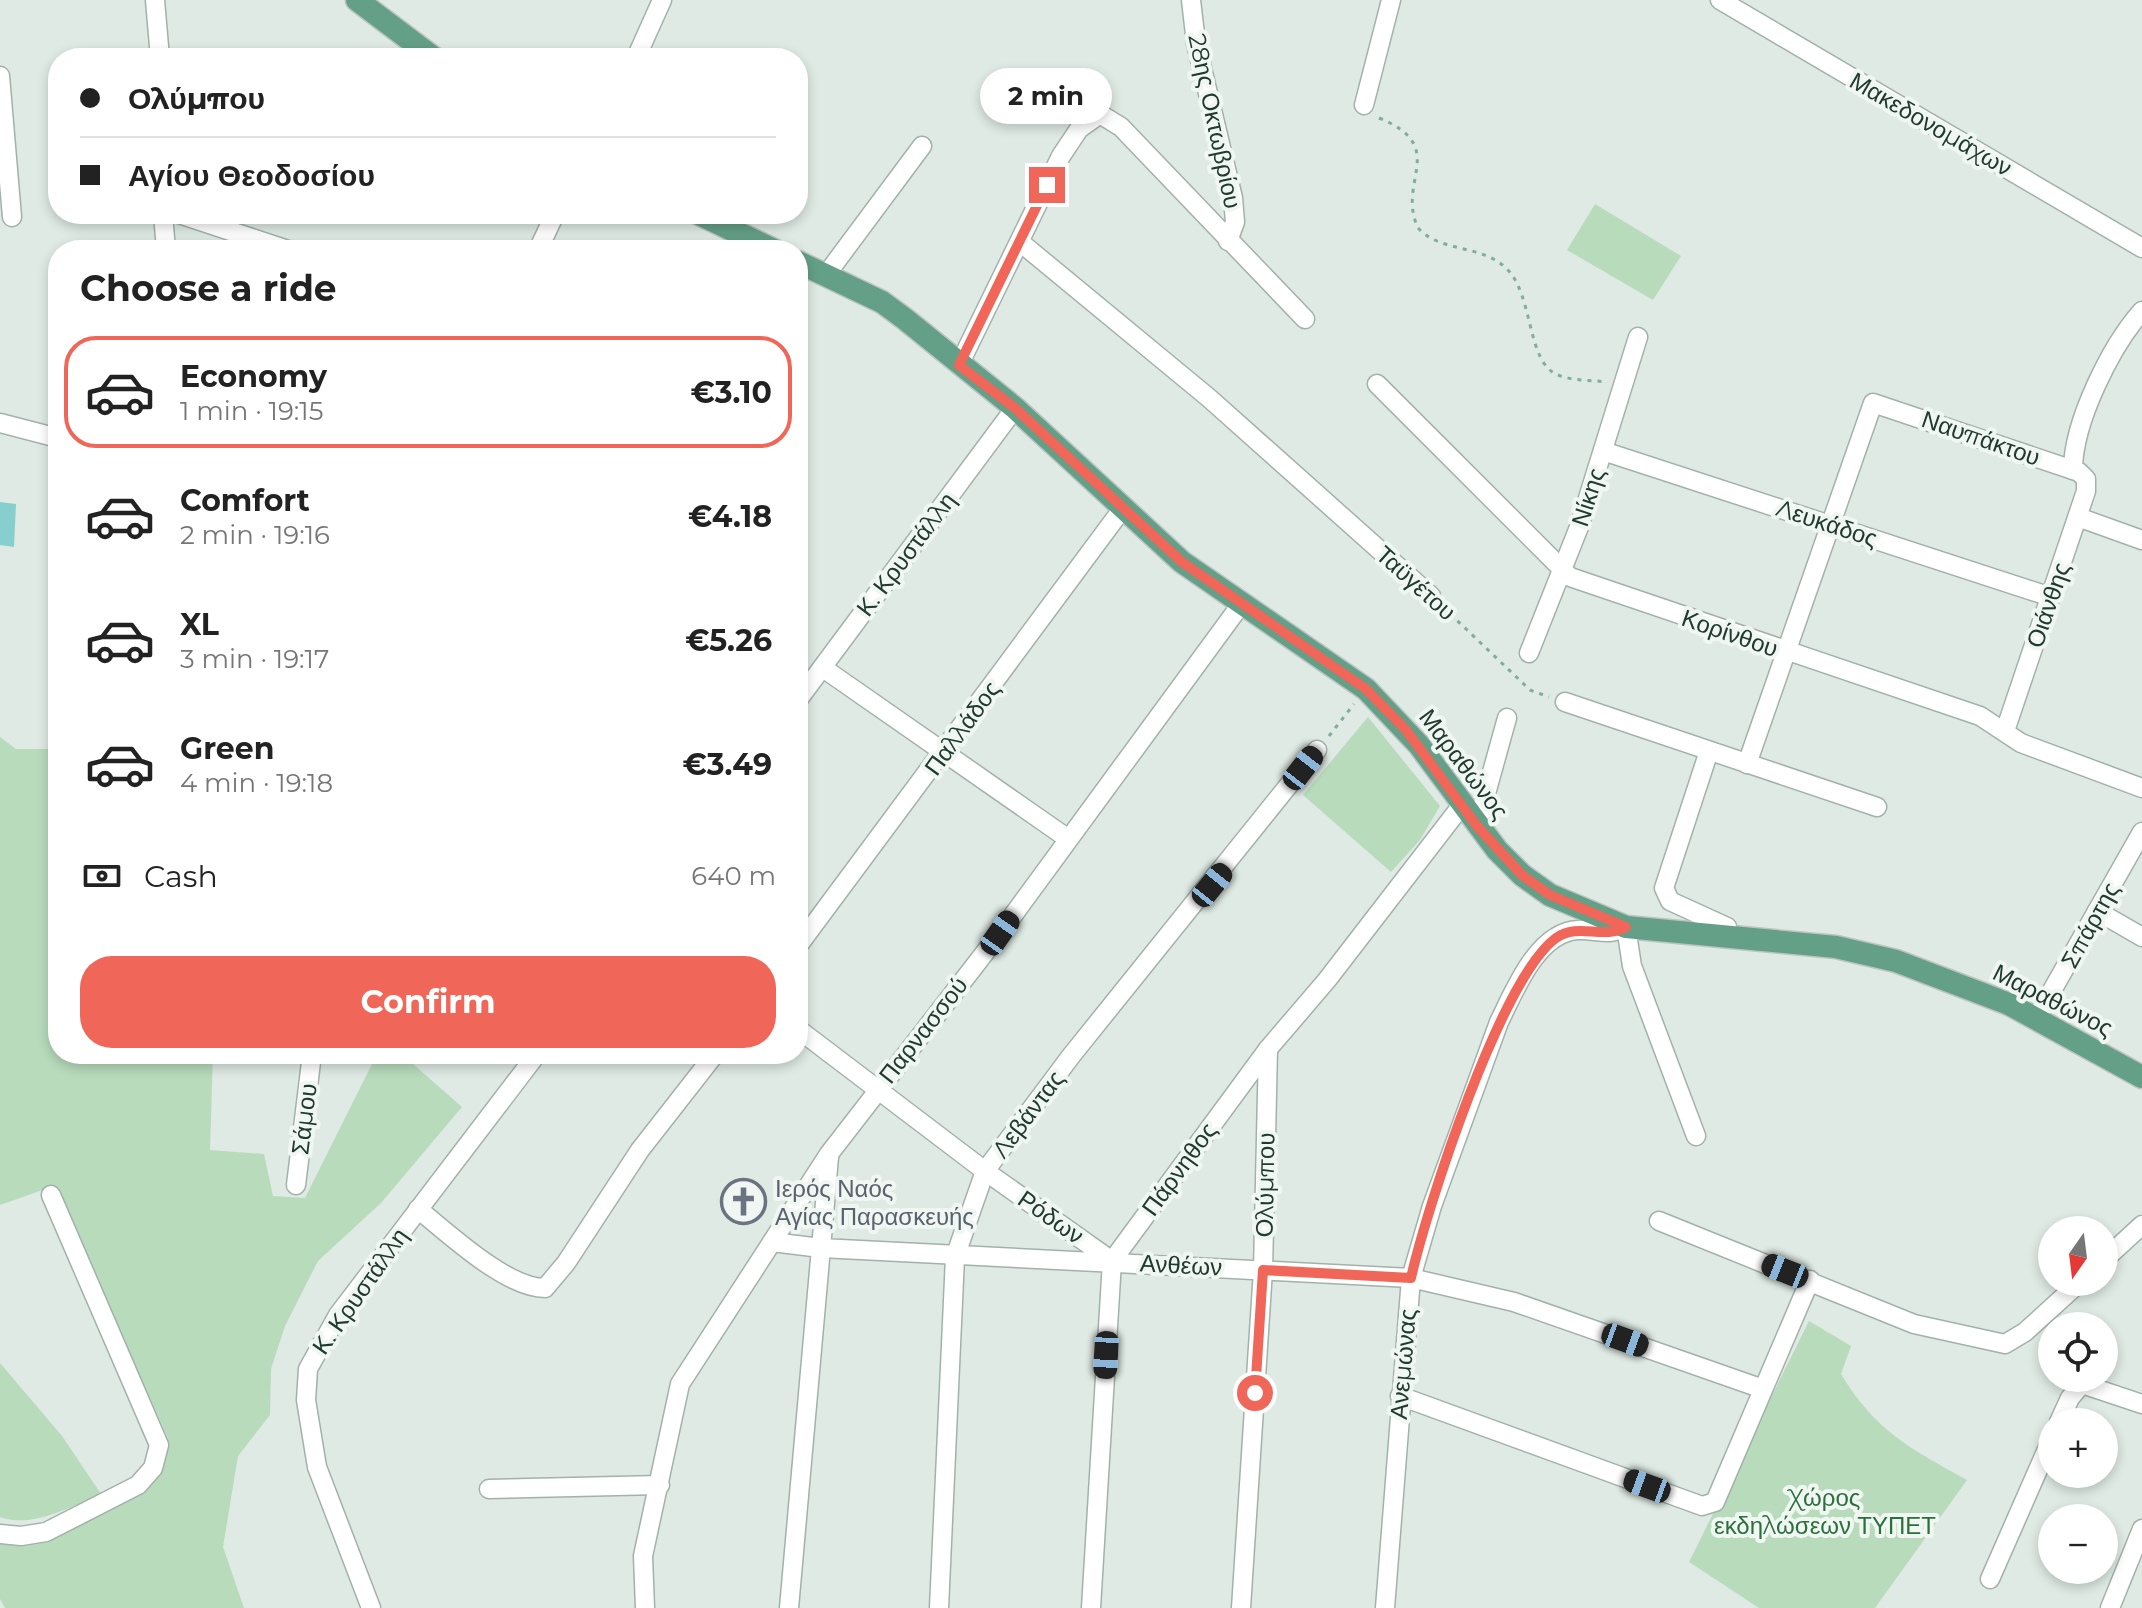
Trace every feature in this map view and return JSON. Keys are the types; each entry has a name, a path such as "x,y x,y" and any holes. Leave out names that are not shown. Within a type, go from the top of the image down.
{"main road":[{"path":"357,0 421,48"},
{"path":"720,224 753,240"},
{"name":"Μαραθώνος","path":"808,267 882,302 1015,408 1182,562 1366,689 1419,745 1477,826 1522,875 1550,895 1626,927 1836,947 1939,974 2037,1017 2142,1077"}],"street":[{"path":"155,0 159,48"},
{"path":"640,48 662,0"},
{"name":"28ης Οκτωβρίου","path":"1191,0 1196,43 1233,198 1235,222 1228,241"},
{"path":"1364,105 1391,0"},
{"name":"Μακεδονομάχων","path":"1720,0 2142,248"},
{"path":"0,76 12,217"},
{"path":"959,365 1061,156 1079,129 1100,114 1121,127 1305,319"},
{"path":"826,275 922,146"},
{"path":"209,224 258,240"},
{"name":"Ταϋγέτου","path":"1020,242 1209,398 1431,596"},
{"name":"Οιάνθης","path":"2005,731 2078,517 2080,432 2105,366 2120,337 2142,311"},
{"name":"Νίκης","path":"1529,653 1562,571 1638,337"},
{"name":"Κορίνθου","path":"1377,384 1542,545 1562,571 1576,579 1980,716 2021,743 2142,788"},
{"name":"Ναυπάκτου","path":"1830,523 1873,403 2080,474"},
{"name":"Κ. Κρυστάλλη","path":"808,684 823,668 1015,408"},
{"path":"0,423 48,435"},
{"name":"Λευκάδος","path":"1603,451 2051,597"},
{"name":"Παλλάδος","path":"808,933 1123,508"},
{"path":"2078,517 2142,540"},
{"path":"1747,764 1830,523"},
{"name":"Παρνασσού","path":"660,1485 680,1384 829,1154 1000,933 1242,603"},
{"path":"823,668 1067,838"},
{"path":"1565,702 1877,807"},
{"path":"1477,826 1507,718"},
{"name":"Λεβάντας","path":"939,1608 955,1257 985,1171 1071,1056 1317,750"},
{"path":"1709,751 1664,888 1670,901 1727,927 1728,937"},
{"name":"Πάρνηθος","path":"1112,1261 1268,1049 1327,980 1462,805"},
{"name":"Σπάρτης","path":"2037,1017 2142,832"},
{"path":"2097,911 2142,937"},
{"path":"1626,927 1632,966 1696,1136"},
{"name":"Ανεμώνας","path":"1385,1608 1411,1278 1456,1137 1517,985 1539,954 1561,935 1579,930 1611,934 1626,927"},
{"name":"Ρόδων","path":"808,1037 985,1171 1112,1261"},
{"name":"Ολύμπου","path":"1241,1608 1263,1270 1268,1049"},
{"name":"Σάμου","path":"296,1185 311,1064"},
{"name":"Κ. Κρυστάλλη","path":"371,1608 317,1467 306,1378 329,1328 529,1064"},
{"path":"418,1209 497,1268 528,1286 545,1288 558,1274 640,1150 707,1064"},
{"path":"789,1608 829,1154"},
{"path":"0,1534 21,1536 46,1532 138,1485 153,1468 159,1445 51,1195"},
{"path":"1659,1221 1914,1324 2005,1344 2025,1332 2065,1296"},
{"path":"2118,1247 2142,1225"},
{"name":"Ανθέων","path":"772,1242 955,1257 1112,1261 1411,1278 1514,1302 1763,1389"},
{"path":"1091,1608 1112,1261"},
{"path":"1400,1396 1702,1506 1715,1502 1810,1280"},
{"path":"2065,1408 2082,1384 2142,1404"},
{"path":"1990,1579 2038,1470"},
{"path":"489,1489 660,1485 643,1556 645,1608"},
{"path":"2110,1608 2142,1529"}],"path":[{"path":"1364,105 1371,113 1397,128 1417,147 1419,164 1412,212 1424,235 1438,242 1486,254 1513,274 1529,311 1538,355 1552,372 1623,385"},
{"name":"Ταϋγέτου","path":"1431,596 1530,690 1565,702"},
{"path":"1317,750 1366,689"}],"green space":[{"path":"1595,204 1681,256 1653,300 1567,250"},
{"path":"1368,717 1440,806 1420,840 1391,872 1303,795"},
{"path":"0,737 16,749 48,749 48,1064 213,1064 210,1150 264,1154 273,1196 305,1198 372,1064 413,1064 462,1107 381,1203 318,1261 285,1326 271,1369 270,1415 238,1456 223,1547 244,1608 5,1608 0,1599 0,1541 147,1486 165,1462 168,1438 54,1186 0,1205"},
{"name":"Χώρος εκδηλώσεων ΤΥΠΕΤ","path":"1809,1321 1851,1346 1841,1374 1867,1411 1911,1448 1967,1480 1875,1608 1759,1608 1689,1562"},
{"path":"0,1363 62,1436 101,1494 38,1518 12,1520 0,1517"}],"water":[{"path":"0,502 16,504 14,547 0,545"}],"place":[{"name":"Ιερός Ναός Αγίας Παρασκευής","path":"744,1202"}],"route":[{"path":"1047,185 959,365 1015,408 1169,552 1366,689 1419,745 1477,826 1522,875 1550,895 1626,927 1611,934 1579,930 1561,935 1539,954 1517,985 1499,1022 1456,1137 1411,1278 1263,1270 1255,1393"}]}
